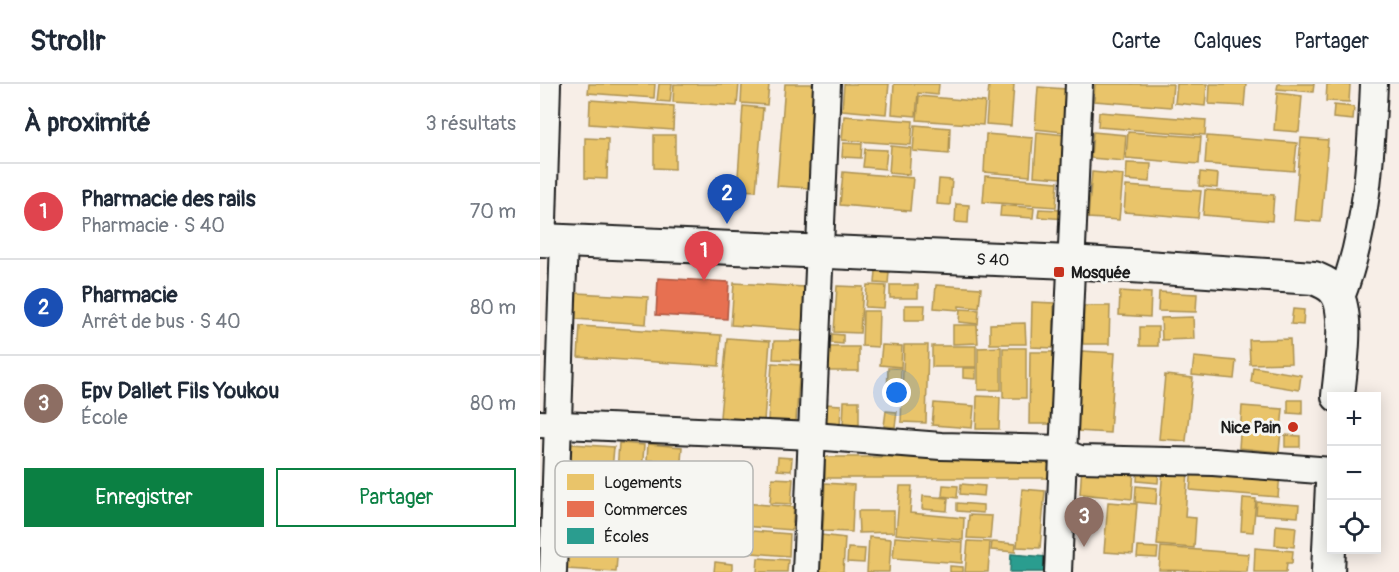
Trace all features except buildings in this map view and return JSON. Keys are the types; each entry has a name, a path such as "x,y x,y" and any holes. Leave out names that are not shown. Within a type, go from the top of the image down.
{"street":[{"path":"544,84 553,572"},
{"path":"806,572 827,84"},
{"path":"1058,572 1079,84"},
{"path":"1338,392 1343,315 1340,300 1358,248 1366,198 1374,84"},
{"name":"S 40","path":"548,233 819,253 1070,262 1314,278 1335,291 1340,300"},
{"path":"550,424 813,436 941,446 1064,449 1070,455 1080,459 1212,462 1327,471"},
{"path":"1328,572 1331,500"}],"place":[{"name":"Pharmacie","path":"727,224"},
{"name":"Mosquée","path":"1059,272"},
{"name":"Pharmacie des rails","path":"704,281"},
{"name":"Nice Pain","path":"1293,427"},
{"name":"Epv Dallet Fils Youkou","path":"1084,547"}]}
